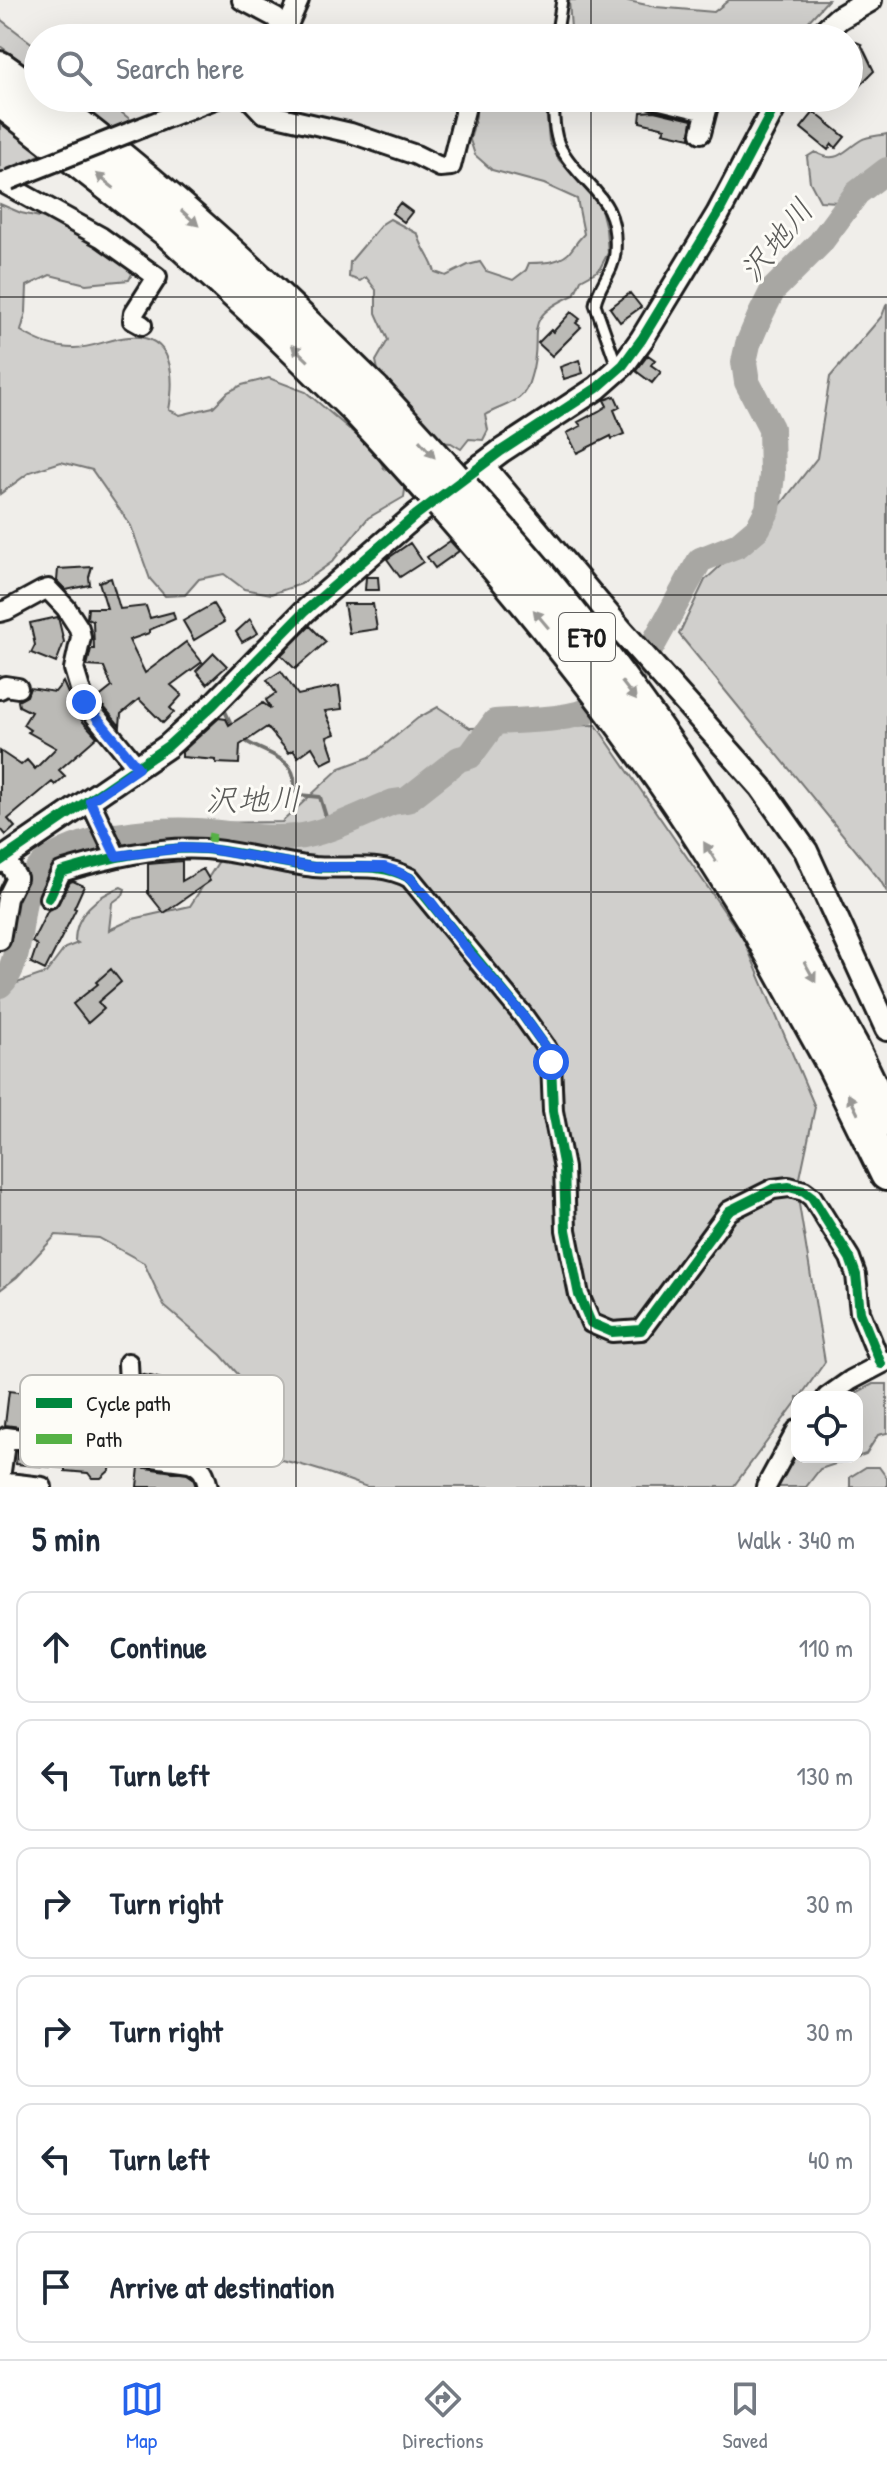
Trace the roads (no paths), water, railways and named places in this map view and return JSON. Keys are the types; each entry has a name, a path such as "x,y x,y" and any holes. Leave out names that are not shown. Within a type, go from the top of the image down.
{"highway":[{"name":"E70","path":"0,68 24,85"},
{"name":"E70","path":"0,100 167,230 272,326 365,399 467,492 571,617 639,704 702,793 762,911 887,1174"},
{"name":"E70","path":"60,112 181,209 284,303 365,399"},
{"name":"E70","path":"762,911 851,1045 887,1120"}],"street":[{"path":"242,0 276,18 278,24"},
{"path":"288,24 299,0"},
{"path":"832,24 862,2"},
{"path":"4,182 181,112"},
{"path":"262,112 351,133 416,155 440,167 451,166 464,112"},
{"path":"701,133 706,112"},
{"path":"0,940 7,898 17,878 2,860 168,746 304,612 416,515 482,465 597,388 618,369 642,339 710,227 772,112"},
{"path":"4,182 101,237 157,277 134,313 133,320 142,325"},
{"path":"482,465 622,631 761,787 806,851 887,1029"},
{"path":"0,612 42,591 48,589 54,593 79,628 81,637 74,669 84,702 138,768"},
{"path":"90,801 110,844"},
{"path":"49,898 61,872 110,844 209,849 312,867 384,867 410,878 547,1049 551,1062 553,1111 564,1168 566,1230 579,1295 591,1323 612,1332 641,1330 729,1211 773,1189 789,1187 804,1191 812,1197 850,1258 856,1275 860,1312 884,1362 835,1391"},
{"path":"128,1363 129,1375"},
{"path":"20,1439 6,1437 0,1480 42,1487"},
{"path":"766,1487 791,1441"},
{"path":"200,1467 208,1487"}],"lane":[{"path":"558,24 562,0"},
{"path":"554,112 563,153 603,198 612,215 614,263 595,304 618,369"}],"waterway":[{"name":"沢地川","path":"650,650 700,560 738,545 758,528 768,509 772,475 771,428 747,382 744,362 760,316 773,290 820,243 857,193 887,170"},
{"name":"沢地川","path":"0,985 15,957 27,889 45,863 60,854 98,840 161,831 284,838 320,832 393,802 407,800 459,759 470,756 495,722 559,718 595,708 626,683 641,665"},
{"path":"224,709 233,728"},
{"path":"241,738 285,763 291,770 294,790 299,795 320,797 329,827"}]}
